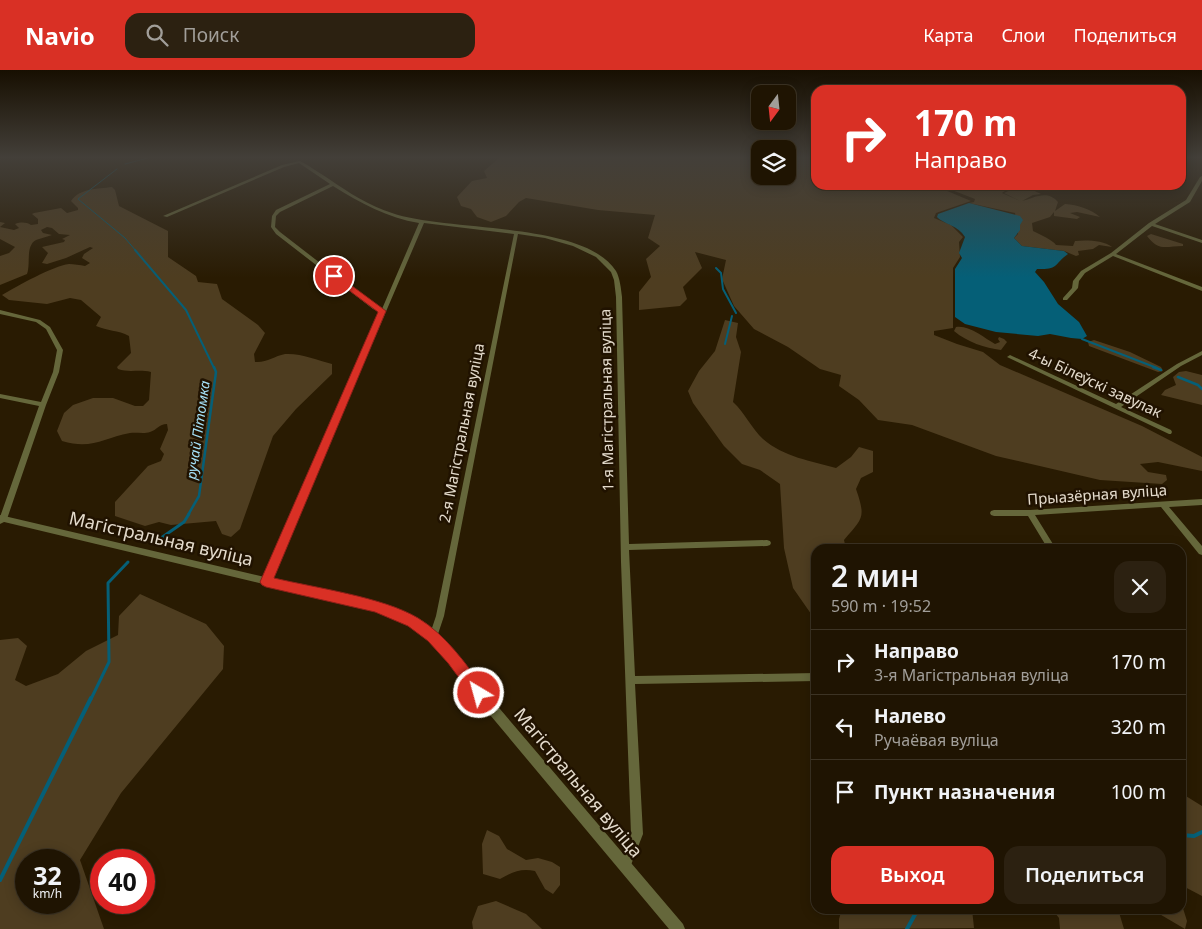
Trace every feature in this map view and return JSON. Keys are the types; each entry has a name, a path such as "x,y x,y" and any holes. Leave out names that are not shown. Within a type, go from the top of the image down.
{"street":[{"name":"1-я Магістральная вуліца","path":"165,216 207,198"},
{"path":"305,198 278,211 274,216 273,227 375,308 382,311"},
{"name":"1-я Магістральная вуліца","path":"360,198 392,215 422,222 572,243 600,258 613,271 615,276 619,297 625,546 637,834 625,866"},
{"path":"1065,299 1075,288 1076,281 1083,272 1113,254 1151,224 1190,198"},
{"path":"266,582 422,222"},
{"path":"1151,224 1202,242"},
{"name":"2-я Магістральная вуліца","path":"432,637 440,616 516,234"},
{"path":"1113,254 1202,289"},
{"path":"0,312 38,321 48,328 60,350 56,372 1,519"},
{"path":"1116,407 1202,353"},
{"name":"4-ы Білеўскі завулак","path":"1010,357 1169,432"},
{"path":"0,396 43,405"},
{"name":"Прыазёрная вуліца","path":"994,513 1030,513 1202,502"},
{"path":"1162,504 1202,552"},
{"path":"1030,513 1049,544"},
{"name":"Магістральная вуліца","path":"1,519 376,607 413,622 432,637 453,658 479,693 678,929"},
{"path":"625,546 767,543"},
{"path":"631,680 811,678"}],"shaded area":[{"path":"74,198 117,198 119,206 168,231 168,257 196,276 198,282 217,284 222,299 258,325 265,333 254,354 255,362 291,354 332,364 332,374 296,409 273,436 240,529 231,537 222,534 216,521 171,525 159,522 145,526 115,516 115,502 148,466 161,461 164,454 160,449 168,430 167,424 150,432 130,433 90,444 62,441 57,431 64,413 73,405 93,398 113,398 135,406 143,406 149,400 151,372 118,369 117,367 131,353 129,336 96,326 101,317 81,300 70,298 47,304 9,300 2,295 54,268 69,264 85,266 90,263 82,258 84,254 93,248 90,247 47,264 42,263 48,253 42,247 64,242 65,240 62,239 70,235 59,234 52,228 47,227 41,230 43,233 52,235 36,240 31,246 27,274 0,285 0,256 9,253 15,247 0,239 0,227 14,230 19,228 15,224 17,223 38,224 38,219 32,214 34,213 61,208 67,213 78,210 71,201"},
{"path":"457,198 526,198 519,202 506,216 491,222 477,217 471,209 461,206"},
{"path":"527,198 964,198 971,201 936,213 934,218 951,225 963,237 959,242 960,257 953,268 953,328 934,331 934,335 983,352 1000,365 1142,426 1202,457 1202,471 1158,462 1140,464 1148,472 1166,475 1167,480 1162,484 1100,480 996,456 912,425 878,420 859,400 839,386 841,375 820,369 788,347 754,329 734,306 722,279 726,260 695,252 702,268 683,287 687,299 680,306 639,310 639,292 651,277 646,259 660,246 648,238 655,215 598,210"},
{"path":"973,198 1013,198 1020,201 1014,198 1027,198 1022,201 1032,198 1054,198 1058,202 1055,211 1065,204 1079,206 1100,217 1077,212 1070,213 1080,217 1077,219 1054,216 1054,212 1050,217 1032,223 1033,231 1056,245 1073,246 1075,241 1089,241 1104,243 1112,247 1099,245 1093,249 1078,251 1079,255 1076,256 1057,248 1064,251 1022,246 1014,238 1018,234 1015,213 969,203 974,202 975,199"},
{"path":"1151,234 1183,244 1183,246 1159,246 1147,236"},
{"path":"725,320 738,323 736,337 741,352 733,402 755,431 771,445 789,454 836,468 851,457 859,447 873,451 873,472 861,478 856,489 861,506 861,517 844,540 845,544 811,544 811,614 793,588 784,548 780,484 760,470 742,464 724,446 693,403 688,391 699,371 715,351"},
{"path":"956,327 972,330 995,344 1000,342 999,337 1007,342 1001,350 983,346 959,335 954,331"},
{"path":"1094,340 1130,352 1161,367 1163,371 1158,372 1089,346 1088,342"},
{"path":"1186,371 1202,375 1202,405 1161,395 1165,390 1176,385 1173,377 1179,372"},
{"path":"140,594 206,624 224,646 223,669 121,793 80,860 90,889 90,914 99,914 104,929 0,929 0,640 18,638 27,646 15,680 26,686 58,674 86,651 118,635 119,616"},
{"path":"1186,796 1202,806 1202,896 1186,888"},
{"path":"487,830 499,836 507,849 526,860 538,858 552,862 560,867 560,885 553,894 545,889 535,871 517,871 500,879 483,874 482,844"},
{"path":"496,901 526,914 542,929 473,929 472,922 478,906"},
{"path":"840,914 973,914 974,928 839,929"},
{"path":"1056,914 1120,914 1124,929 1060,929 1059,918"},
{"path":"1160,914 1185,914 1187,921 1185,929"}],"water":[{"path":"969,203 1020,216 1023,220 1020,230 1014,238 1022,246 1064,251 1068,254 1056,266 1037,269 1035,272 1058,304 1079,322 1087,336 1082,339 1050,334 1038,336 996,332 965,324 955,317 955,269 962,258 959,253 965,237 959,230 937,217 938,214"}],"waterway":[{"name":"ручай Пітомка","path":"79,198 125,238 136,251"},
{"name":"ручай Пітомка","path":"135,250 186,310 214,368"},
{"path":"716,268 721,273 723,289 736,313"},
{"path":"725,344 732,316"},
{"path":"1082,339 1157,368"},
{"name":"ручай Пітомка","path":"188,515 199,496 216,372 214,367"},
{"path":"1153,367 1161,370"},
{"path":"1178,377 1198,385 1202,389"},
{"name":"ручай Пітомка","path":"161,538 184,522 189,514"},
{"name":"ручай Пітомка","path":"91,699 109,662 108,583 128,562"},
{"name":"ручай Пітомка","path":"0,880 91,698"},
{"path":"1186,835 1194,836 1202,832"},
{"path":"907,929 915,914"}],"route":[{"path":"334,276 375,308 382,311 266,582 376,607 413,622 432,637 453,658 479,693"}]}
